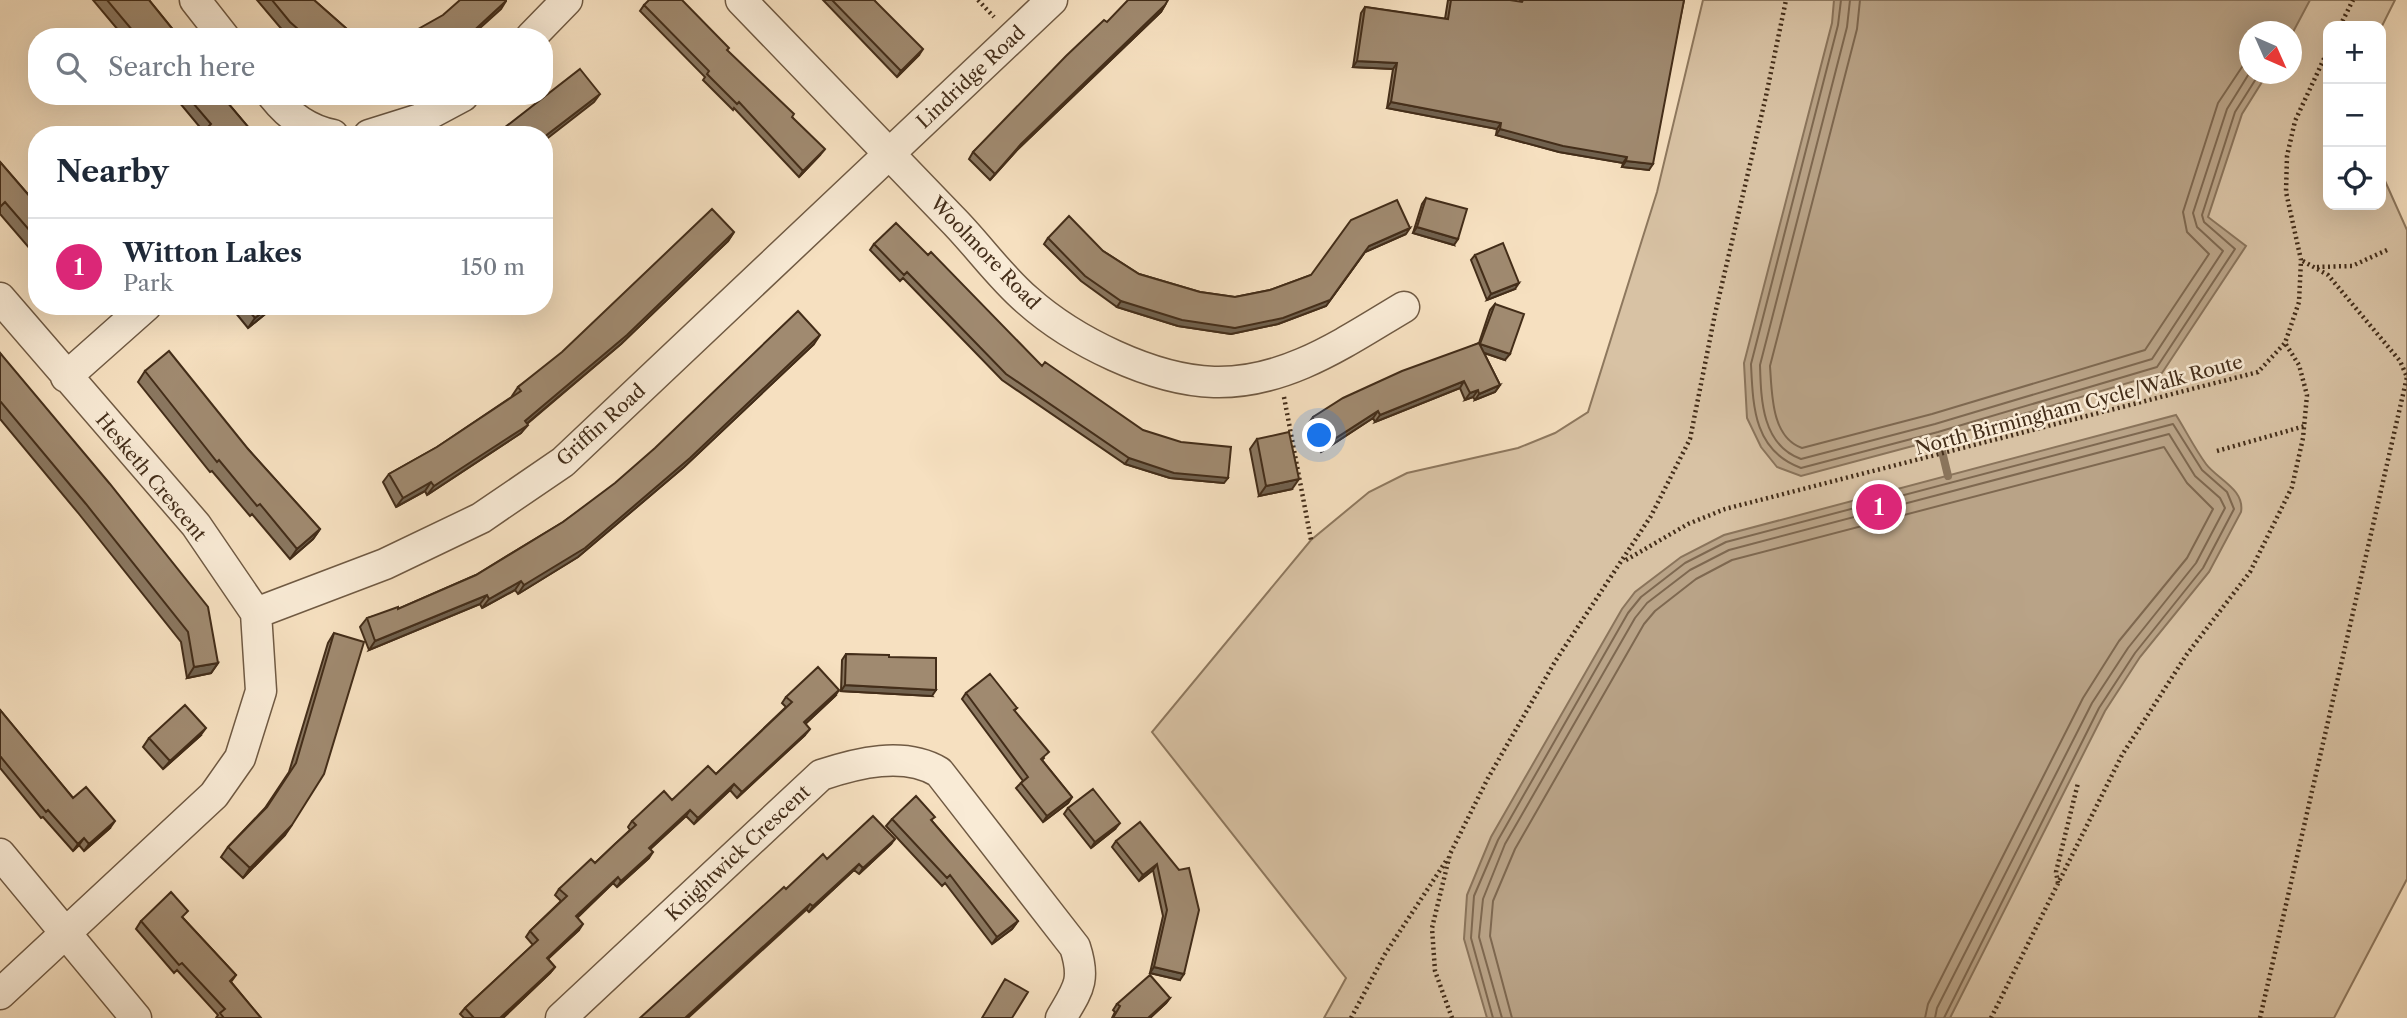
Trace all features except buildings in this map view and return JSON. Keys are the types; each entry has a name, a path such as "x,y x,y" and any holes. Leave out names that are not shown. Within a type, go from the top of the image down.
{"street":[{"path":"195,0 217,28"},
{"path":"540,28 567,0"},
{"name":"Woolmore Road","path":"741,0 1026,299 1086,341 1107,352 1187,379 1215,382 1279,373 1321,357 1404,307"},
{"name":"Lindridge Road","path":"890,154 1052,0"},
{"path":"280,105 309,126"},
{"path":"400,126 420,120 447,105"},
{"name":"Griffin Road","path":"256,613 385,564 481,518 563,462 890,154"},
{"name":"Hesketh Crescent","path":"0,298 65,377 196,525 256,613"},
{"path":"65,377 136,315"},
{"path":"0,994 214,795 240,758 261,691 256,613"},
{"name":"Knightwick Crescent","path":"561,1018 821,775 860,762 912,763 929,766 939,772 1075,947 1082,968 1080,987 1061,1018"},
{"path":"0,854 136,1018"}],"path":[{"path":"1351,1018 1385,954 1450,854 1488,778 1556,660 1651,516 1690,439 1715,314 1786,0"},
{"path":"2342,21 2353,0"},
{"name":"North Birmingham Cycle/Walk Route","path":"1622,562 1688,524 1725,509 1952,453 2258,372 2285,344 2299,302 2301,260 2287,192 2287,156 2295,121 2323,61"},
{"path":"2316,267 2352,266 2387,250"},
{"path":"2260,1018 2407,377 2400,361 2328,275 2301,260"},
{"path":"1991,1018 2140,726 2188,653 2250,572 2292,487 2305,426 2307,395 2299,365 2285,344"},
{"path":"1279,373 1311,540"},
{"path":"2217,451 2305,426"},
{"path":"2058,883 2056,872 2078,782"},
{"path":"1450,854 1432,928 1435,971 1452,1018"}],"shaded area":[{"path":"1703,0 2395,0 2384,21 2323,21 2323,210 2386,210 2386,183 2407,230 2407,879 2334,1018 1324,1018 1346,978 1152,732 1311,540 1369,492 1407,473 1518,448 1555,433 1588,412 1657,192"}],"water":[{"path":"1834,0 2310,0 2299,21 2239,21 2239,84 2261,84 2242,114 2208,217 2246,246 2162,373 1939,439 1801,476 1777,467 1761,447 1747,418 1744,363 1832,23"},
{"path":"2176,415 2206,464 2235,491 2241,504 2241,512 2209,572 2140,657 2105,711 1950,1018 1487,1018 1464,939 1467,895 1491,837 1622,609 1635,592 1681,557 1724,535"}],"waterway":[{"path":"1939,439 1948,476"}],"place":[{"name":"Witton Lakes","path":"1879,507"}]}
